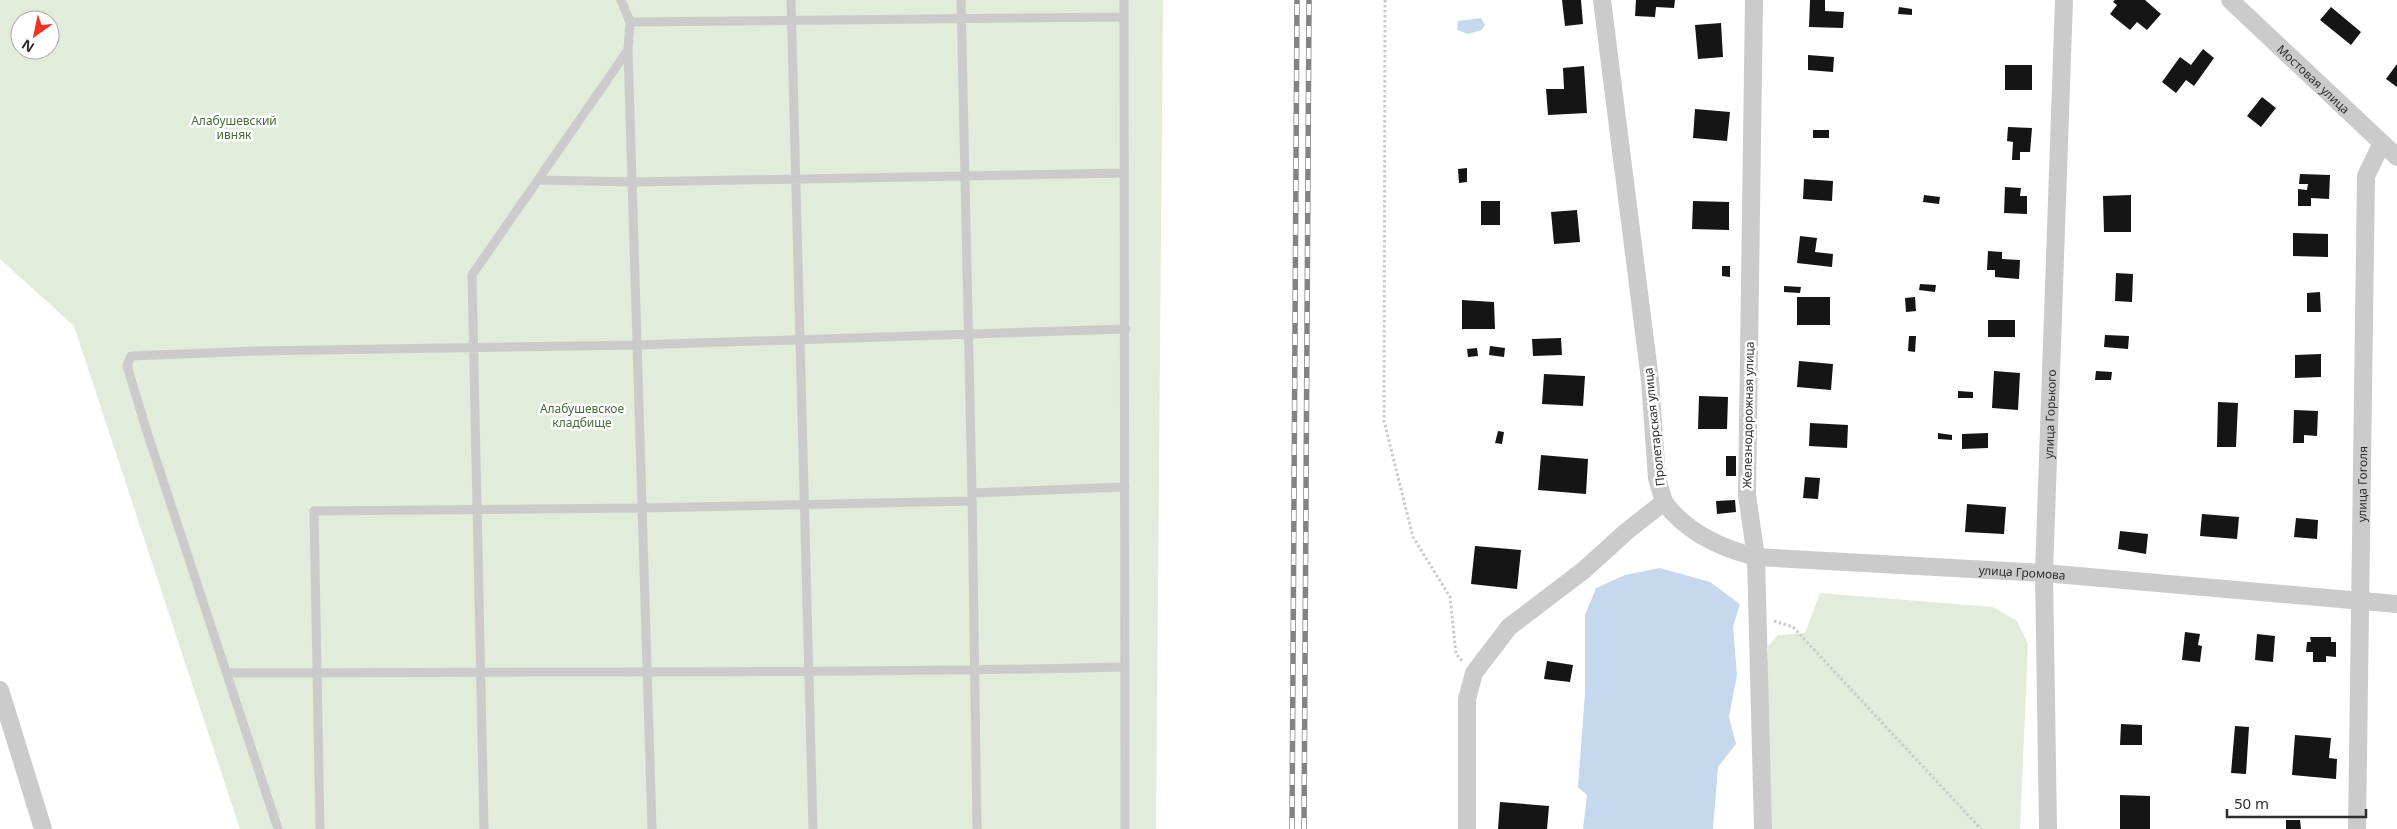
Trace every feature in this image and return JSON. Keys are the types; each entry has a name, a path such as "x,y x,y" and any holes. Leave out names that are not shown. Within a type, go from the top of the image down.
{"street":[{"name":"Пролетарская улица","path":"1467,829 1467,699 1474,673 1509,627 1584,570 1627,531 1664,502 1657,478 1650,380 1602,0"},
{"name":"Железнодорожная улица","path":"1754,0 1747,495 1756,557 1763,829"},
{"name":"улица Горького","path":"2048,829 2044,573 2064,0"},
{"name":"Мостовая улица","path":"2230,0 2397,157"},
{"name":"улица Гоголя","path":"2357,829 2366,176 2382,143"},
{"name":"улица Громова","path":"1664,502 1676,519 1705,539 1734,552 1756,557 2044,573 2397,604"},
{"path":"0,690 43,829"}],"lane":[{"path":"620,0 630,22 628,50 634,182 637,345 652,829"},
{"path":"791,0 813,829"},
{"path":"961,0 977,829"},
{"path":"1124,0 1126,329 1125,829"},
{"path":"630,22 1124,17"},
{"path":"484,829 472,275 628,50"},
{"path":"539,180 634,182 1124,173"},
{"path":"278,829 127,366 131,356 256,351 637,345 1126,329"},
{"path":"320,829 314,511 477,511 803,504 972,497 1125,487"},
{"path":"227,674 482,674 1125,667"}],"path":[{"path":"1385,0 1384,421 1413,537 1450,597 1456,654 1474,673"},
{"path":"1757,616 1793,627 1981,829"}],"green space":[{"name":"Алабушевское кладбище","path":"0,0 1163,0 1156,829 240,829 74,326 0,259"},
{"path":"1820,593 1993,607 2017,621 2028,644 2020,829 1763,829 1768,646 1778,635 1805,633"}],"water":[{"path":"1481,18 1485,25 1482,30 1468,34 1457,30 1458,21"},
{"path":"1660,568 1710,582 1740,604 1733,627 1737,675 1729,717 1736,744 1718,767 1713,829 1583,829 1587,795 1578,787 1585,693 1585,615 1596,588 1625,575"}],"building":[{"path":"1562,0 1581,0 1583,24 1565,26"},
{"path":"1636,0 1675,0 1674,8 1656,7 1655,17 1635,16"},
{"path":"1810,0 1825,0 1825,11 1844,12 1843,28 1809,27"},
{"path":"2115,0 2145,0 2161,14 2147,30 2137,22 2130,30 2110,14 2117,5 2113,2"},
{"path":"1899,7 1912,9 1912,15 1898,14"},
{"path":"2331,7 2361,32 2351,45 2320,20"},
{"path":"1721,23 1723,57 1698,59 1695,25"},
{"path":"2203,49 2214,58 2194,86 2186,80 2176,93 2162,82 2180,57 2191,65"},
{"path":"1808,55 1834,57 1833,72 1808,70"},
{"path":"2397,64 2397,87 2386,79"},
{"path":"2005,65 2032,65 2032,90 2005,90"},
{"path":"1584,66 1587,113 1548,115 1546,89 1564,89 1563,68"},
{"path":"2262,97 2276,108 2261,127 2247,116"},
{"path":"1695,109 1730,112 1727,141 1693,138"},
{"path":"2008,127 2032,128 2030,152 2020,152 2020,160 2012,160 2013,142 2007,141"},
{"path":"1813,130 1829,130 1829,138 1813,138"},
{"path":"1467,168 1467,182 1459,183 1458,169"},
{"path":"2300,174 2330,175 2329,199 2311,198 2311,206 2298,206 2298,189 2307,190 2308,184 2299,184"},
{"path":"1804,179 1833,181 1832,201 1803,199"},
{"path":"2005,187 2021,188 2020,196 2027,196 2027,214 2004,213"},
{"path":"1924,195 1940,197 1939,204 1923,202"},
{"path":"2131,195 2131,232 2104,232 2103,196"},
{"path":"1481,201 1500,201 1500,225 1481,225"},
{"path":"1693,201 1729,202 1729,230 1692,229"},
{"path":"1577,210 1580,242 1554,244 1551,212"},
{"path":"2293,233 2328,234 2328,257 2293,256"},
{"path":"1800,236 1817,238 1815,252 1833,254 1832,267 1797,263"},
{"path":"1988,251 2002,252 2002,259 2020,260 2019,279 1995,277 1995,270 1987,270"},
{"path":"1722,266 1730,266 1730,277 1722,276"},
{"path":"2116,273 2133,274 2132,302 2115,301"},
{"path":"1920,284 1936,285 1935,292 1919,290"},
{"path":"1784,286 1801,287 1800,293 1784,292"},
{"path":"2320,292 2321,312 2307,312 2307,293"},
{"path":"1797,297 1830,297 1830,325 1797,325"},
{"path":"1915,297 1916,311 1906,312 1905,298"},
{"path":"1462,300 1494,302 1495,329 1462,329"},
{"path":"1988,320 2015,320 2015,337 1988,337"},
{"path":"2105,335 2129,336 2128,349 2104,347"},
{"path":"1909,336 1916,336 1915,352 1908,351"},
{"path":"1561,338 1562,355 1533,356 1532,339"},
{"path":"1490,346 1505,348 1504,357 1489,355"},
{"path":"1477,348 1478,356 1468,357 1467,349"},
{"path":"2321,354 2321,377 2295,378 2295,355"},
{"path":"1799,361 1833,364 1831,390 1797,387"},
{"path":"1994,371 2020,373 2018,410 1992,408"},
{"path":"2096,371 2112,372 2111,380 2095,380"},
{"path":"1544,374 1585,376 1583,406 1542,404"},
{"path":"1958,391 1973,392 1973,398 1958,398"},
{"path":"1699,396 1728,397 1727,429 1698,429"},
{"path":"2218,402 2238,403 2236,447 2217,447"},
{"path":"2294,410 2318,411 2317,436 2304,435 2304,443 2293,443"},
{"path":"1810,423 1848,425 1847,448 1809,446"},
{"path":"1498,431 1504,432 1502,444 1495,443"},
{"path":"1938,433 1952,435 1952,440 1938,439"},
{"path":"1988,433 1988,448 1962,449 1962,434"},
{"path":"1541,455 1588,459 1586,494 1538,490"},
{"path":"1726,456 1736,456 1736,476 1726,476"},
{"path":"1805,477 1820,478 1818,499 1803,498"},
{"path":"1735,500 1736,512 1717,514 1716,501"},
{"path":"1967,504 2006,507 2004,534 1965,532"},
{"path":"2202,514 2239,517 2237,539 2200,536"},
{"path":"2296,518 2318,520 2317,539 2294,537"},
{"path":"2120,531 2148,534 2146,554 2118,549"},
{"path":"1475,546 1521,550 1517,589 1471,584"},
{"path":"2185,632 2200,634 2198,645 2202,646 2200,662 2182,660"},
{"path":"2257,634 2275,636 2273,662 2255,660"},
{"path":"2310,637 2331,637 2331,642 2336,642 2336,657 2326,656 2326,662 2313,662 2313,652 2306,652 2307,642 2311,642"},
{"path":"1547,661 1573,665 1570,682 1544,679"},
{"path":"2121,724 2142,725 2142,745 2120,745"},
{"path":"2235,726 2249,727 2246,774 2231,773"},
{"path":"2295,735 2331,738 2329,758 2337,759 2336,779 2292,775"},
{"path":"2120,795 2150,796 2150,829 2120,829"},
{"path":"1500,802 1549,806 1547,829 1498,829"},
{"path":"2286,820 2300,820 2301,829 2286,829"}],"railway":[{"path":"1292,829 1297,0"},
{"path":"1304,829 1309,0"}],"park label":[{"name":"Алабушевский ивняк","path":"234,127"}]}
